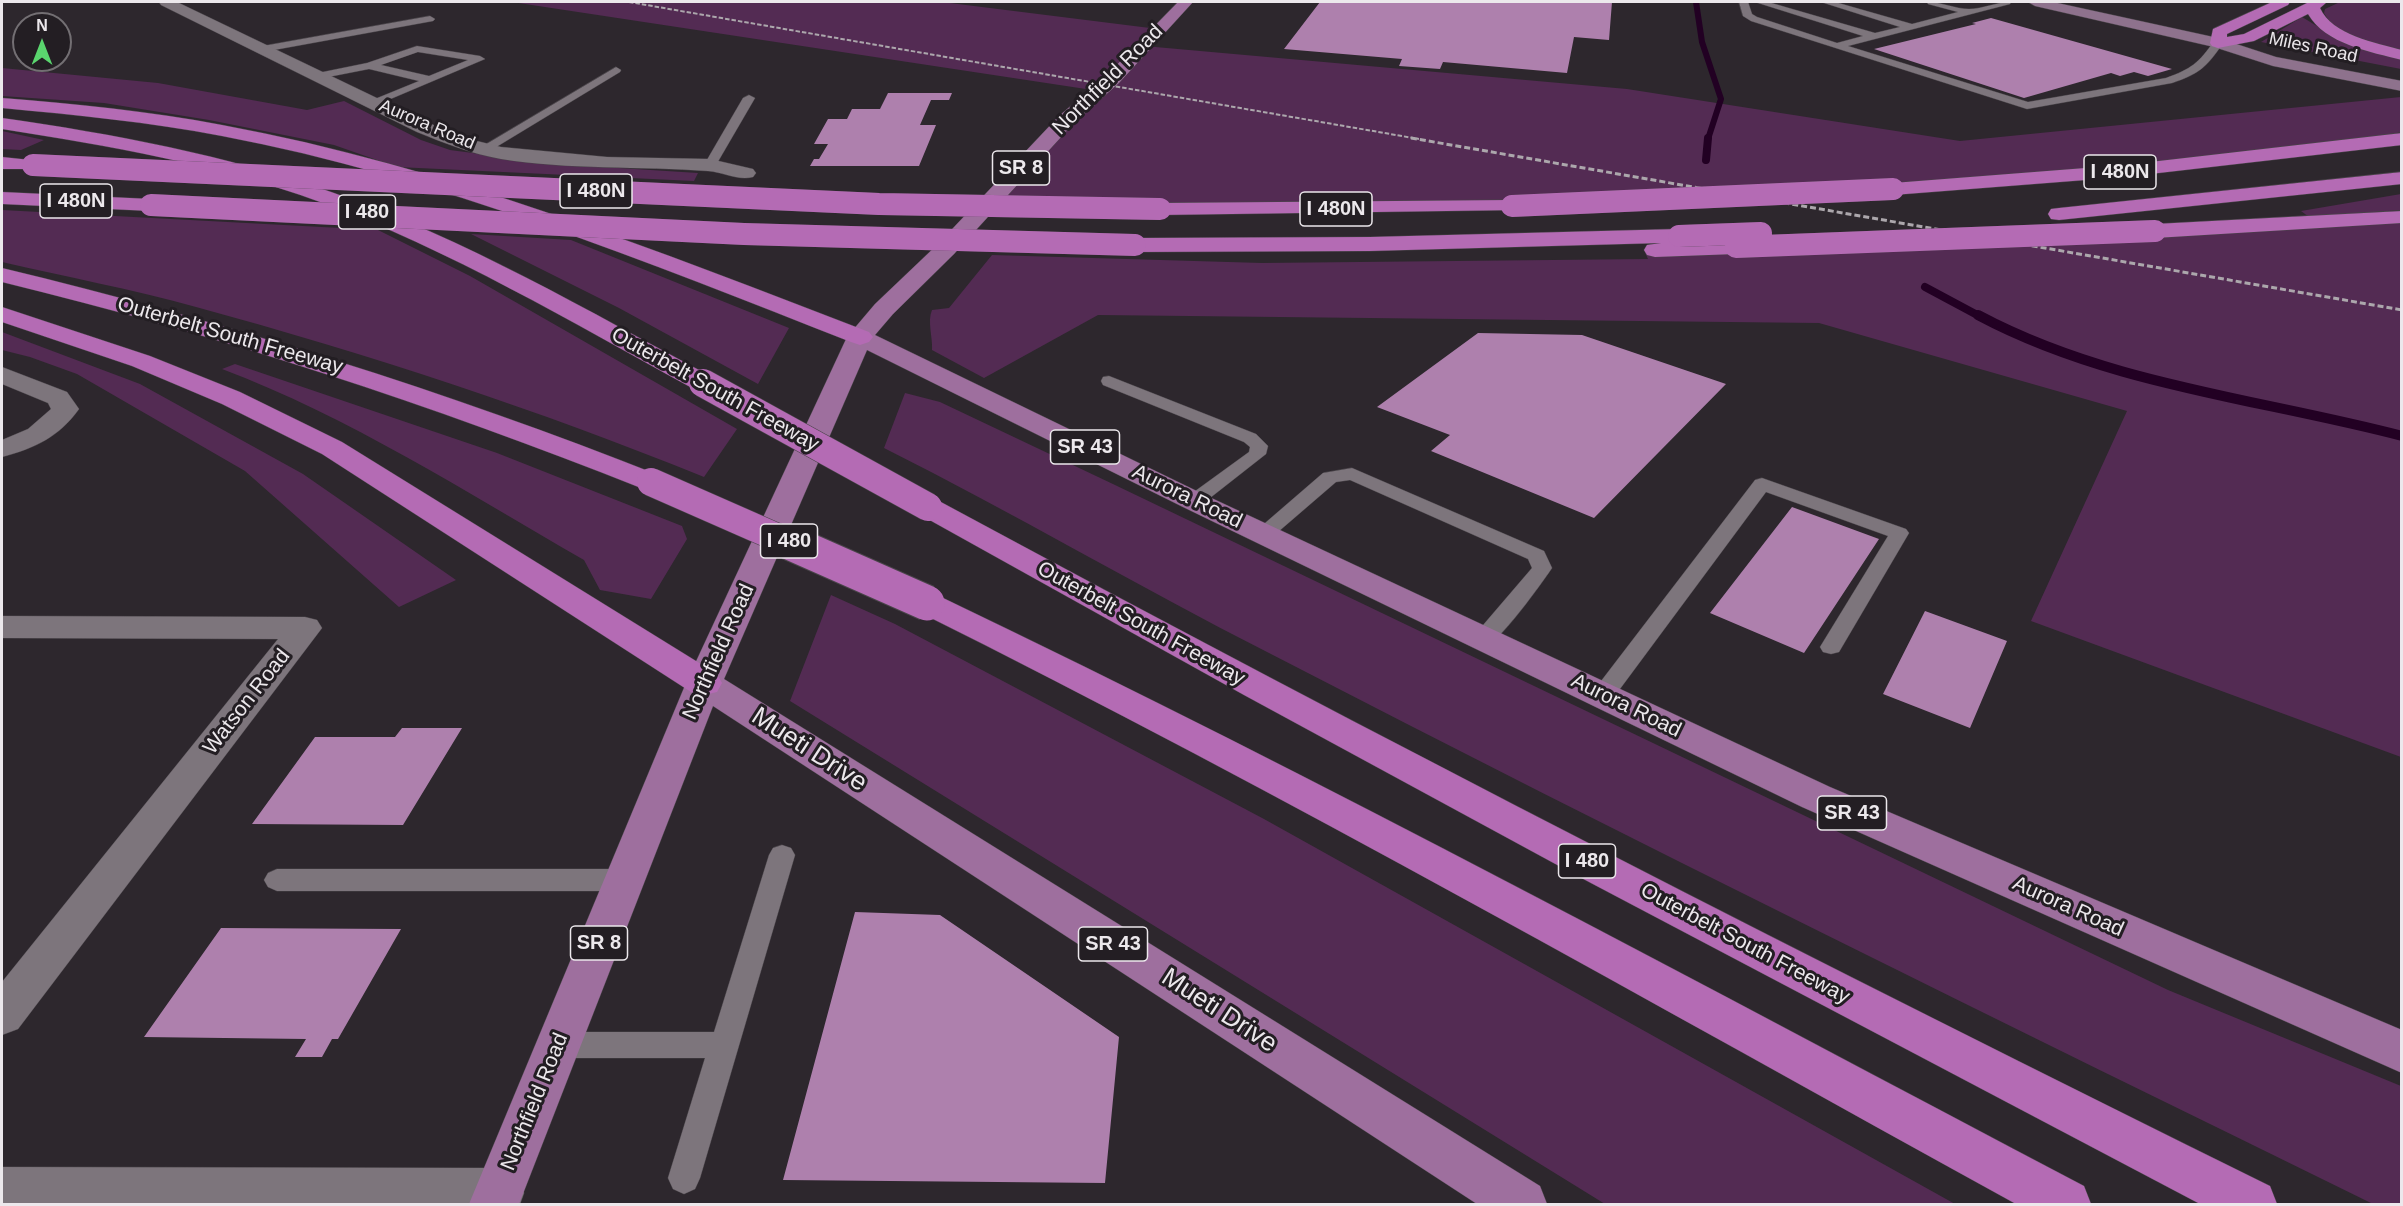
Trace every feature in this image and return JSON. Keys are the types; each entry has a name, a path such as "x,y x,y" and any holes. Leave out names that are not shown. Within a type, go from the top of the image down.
{"highway":[{"path":"2283,2 2219,32 2218,43 2248,38 2316,4 2318,20 2335,31 2362,43 2402,55"},
{"path":"2,103 98,111 191,123 260,137 351,160 438,185 627,246 860,337"},
{"name":"Outerbelt South Freeway","path":"2,124 173,153 250,173 334,200 419,235 498,273 703,383 1366,746 1844,996 2252,1204"},
{"path":"2345,147 2402,132"},
{"name":"I 480N","path":"2,163 858,203 1160,209 1512,206 1893,189 2113,172 2402,139"},
{"name":"I 480N","path":"2,198 733,234 1135,245 1510,242 1884,226 2059,214 2402,178"},
{"path":"1510,242 1644,250 2156,231 2402,217"},
{"name":"Outerbelt South Freeway","path":"2,275 177,319 331,365 498,422 651,482 927,603 1062,669 1326,806 2066,1204"},
{"path":"2,314 152,365 231,398 332,448 704,683"}],"main road":[{"name":"Northfield Road","path":"497,1199 704,683 860,337 884,309 946,249 1066,120 1106,86 1186,2"},
{"name":"Miles Road","path":"2035,2 2218,43 2273,61 2402,86"},
{"name":"Miles Road","path":"2218,43 2282,50 2402,72"},
{"name":"Aurora Road","path":"860,337 1194,501 1816,797 2402,1052"},
{"name":"Mueti Drive","path":"704,683 1522,1204"}],"street":[{"name":"Aurora Road","path":"166,2 424,128 484,149 552,160 607,164 710,165 746,173"},
{"path":"2,375 58,398 65,410 58,421 40,433 2,448"},
{"name":"Watson Road","path":"2,627 305,628 2,1015"},
{"path":"2,1192 497,1199"}],"lane":[{"path":"1744,2 1748,16 1754,19 2027,106 2168,81 2191,73 2205,62 2218,43"},
{"path":"1760,2 1875,36"},
{"path":"1826,2 1909,26"},
{"path":"1931,2 1967,11"},
{"path":"1837,46 1934,19 2007,2"},
{"path":"1913,13 1934,19"},
{"path":"263,49 430,19"},
{"path":"318,76 369,66 417,49 480,59 374,104"},
{"path":"369,66 430,80"},
{"path":"484,149 616,70"},
{"path":"710,165 749,98"},
{"path":"1109,381 1250,438 1259,446 1257,454 1194,501"},
{"path":"1264,534 1330,477 1352,474 1537,555 1542,568 1513,606 1483,638"},
{"path":"1603,695 1762,484 1899,533 1832,647"},
{"path":"684,1178 782,855"},
{"path":"277,880 624,880"},
{"path":"558,1045 725,1045"}],"shaded area":[{"path":"512,2 942,2 1158,29 1144,46 1627,89 1960,141 2401,97 2401,132 2345,147 2200,164 1700,199 981,210 1099,91"},
{"path":"2340,2 2401,2 2401,52 2348,34 2338,28 2324,13 2325,9"},
{"path":"2302,17 2330,34 2401,58 2401,69 2261,42"},
{"path":"2,68 12,69 12,72 44,72 158,83 307,110 344,101 421,140 450,150 556,164 698,173 694,181 397,167 334,145 209,120 104,103 2,96"},
{"path":"2,131 44,140 21,150 2,149"},
{"path":"2401,194 2401,210 2309,217 2301,211"},
{"path":"2,210 378,230 470,276 737,429 704,477 516,406 325,344 172,301 2,262"},
{"path":"2401,217 2401,757 2031,621 2127,411 1819,323 1098,315 984,378 932,350 930,319 932,310 949,308 992,255 1262,263 1648,259 1644,250 1955,240"},
{"path":"471,234 571,240 789,328 758,384 619,308"},
{"path":"2,332 140,384 303,474 456,580 399,607 245,471 77,374 30,357 2,350"},
{"path":"235,364 497,453 682,526 687,539 651,599 600,590 584,560 451,482 361,433 269,388 222,369"},
{"path":"905,393 940,402 2168,990 2401,1086 2401,1204 2373,1204 1820,931 1269,653 884,448"},
{"path":"831,595 895,624 1264,819 1955,1204 1605,1204 790,701"}],"building":[{"path":"1320,2 1612,2 1609,40 1574,37 1567,73 1443,62 1440,69 1399,66 1402,59 1284,49"},
{"path":"1991,18 2172,69 2148,76 2134,72 2120,76 2111,73 2024,98 1874,49 1976,24 1972,23"},
{"path":"888,93 952,93 949,100 931,100 920,125 936,125 919,166 810,166 814,159 819,159 828,144 814,144 828,119 847,119 852,109 880,109"},
{"path":"1478,333 1582,335 1726,384 1594,518 1431,451 1450,435 1377,407"},
{"path":"1792,507 1879,539 1804,653 1710,613"},
{"path":"1925,611 2007,641 1970,728 1883,694"},
{"path":"402,728 462,728 403,825 252,824 315,737 395,737"},
{"path":"855,912 940,915 1119,1037 1105,1183 783,1180"},
{"path":"221,928 401,929 338,1039 332,1039 322,1057 295,1057 306,1039 144,1037"}],"waterway":[{"path":"1696,2 1702,42 1721,99 1708,139"},
{"path":"1706,160 1708,138"},
{"path":"1925,287 1981,317"},
{"path":"1978,315 2028,339 2133,374 2402,436"}],"railway":[{"path":"629,2 1419,139"},
{"path":"1411,138 2402,310"}]}
